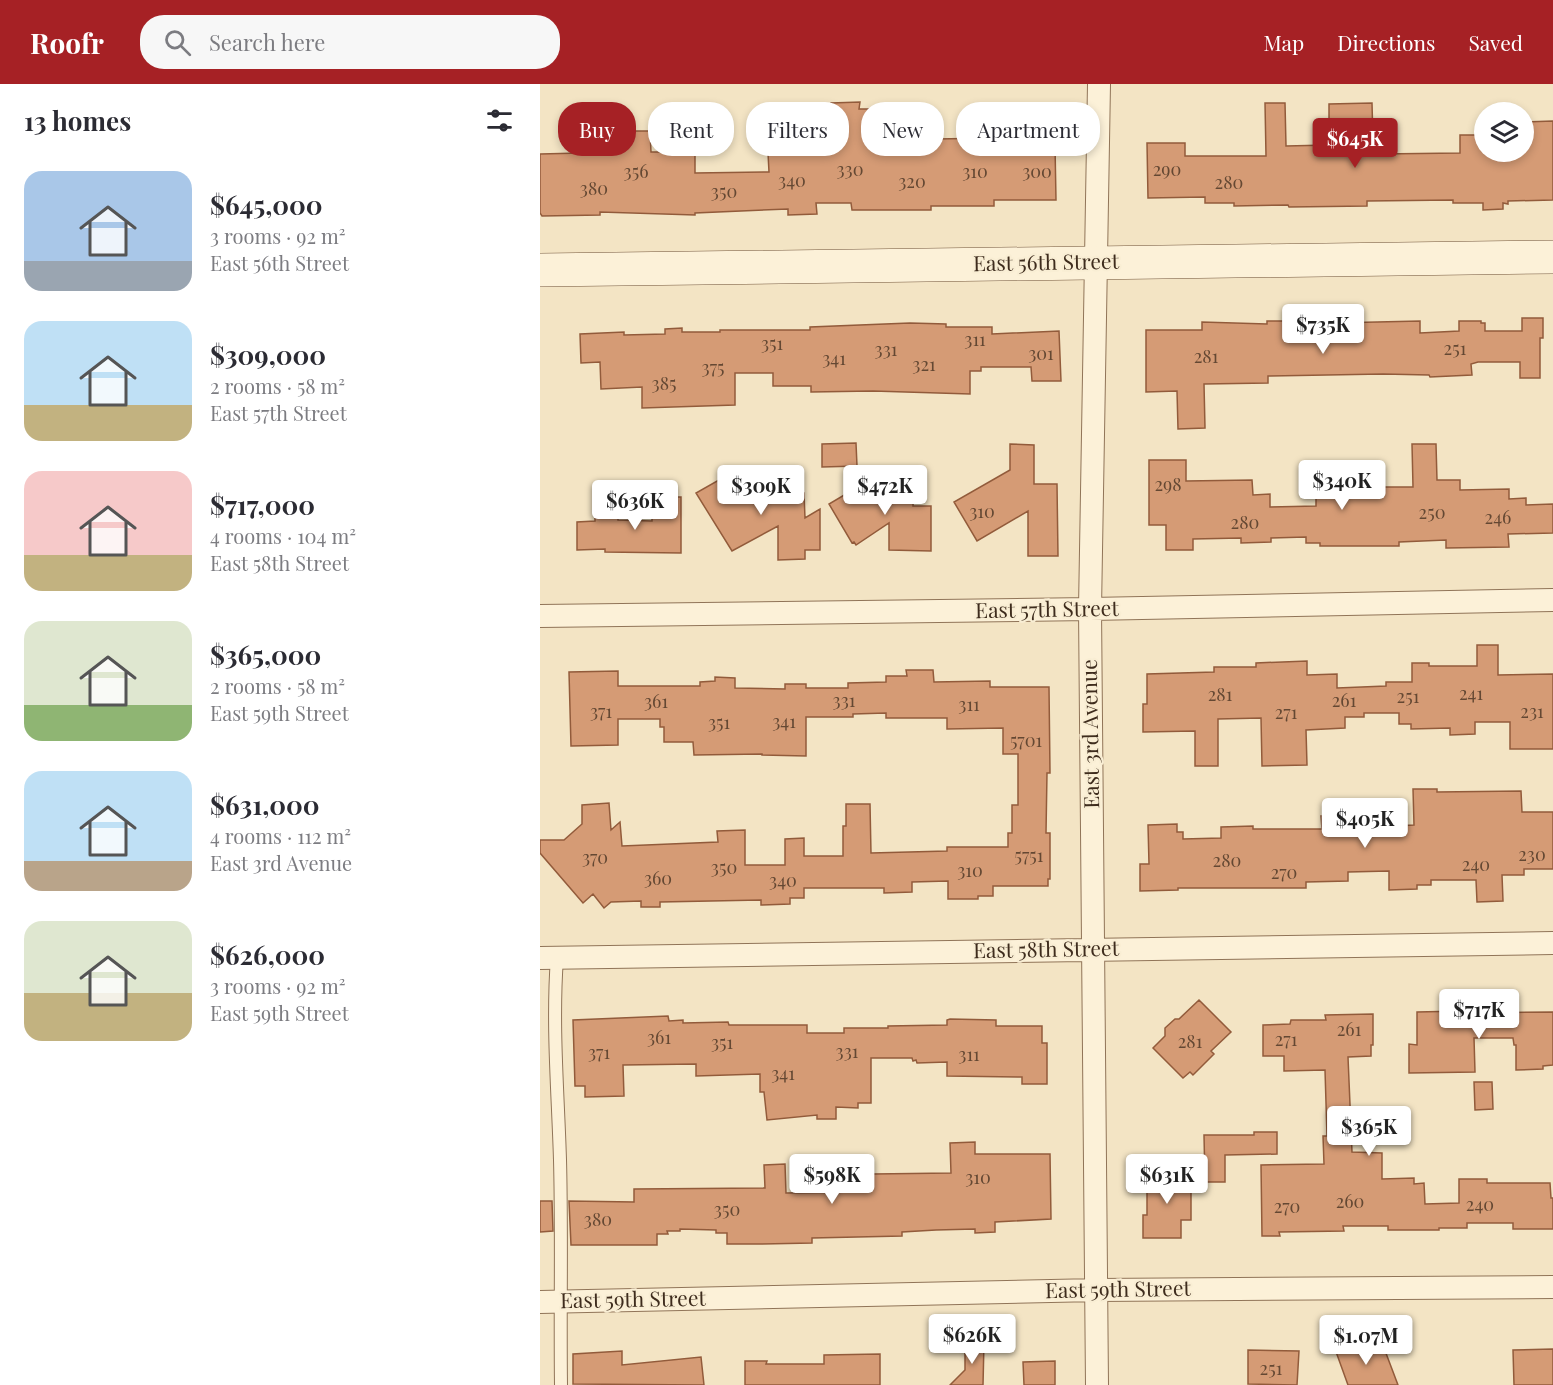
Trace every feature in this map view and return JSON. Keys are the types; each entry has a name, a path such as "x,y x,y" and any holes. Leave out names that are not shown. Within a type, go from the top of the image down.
{"street":[{"name":"East 3rd Avenue","path":"1097,1385 1090,609 1099,84"},
{"name":"East 56th Street","path":"540,270 1553,257"},
{"name":"East 57th Street","path":"540,616 1553,600"},
{"name":"East 58th Street","path":"548,958 1553,943"},
{"name":"East 59th Street","path":"550,1302 1097,1290 1553,1287"}],"lane":[{"path":"548,958 555,1041 562,1251 550,1302 561,1385"}],"building":[{"path":"849,102 860,102 861,156 944,156 944,139 956,139 956,156 1055,156 1056,200 994,200 994,206 931,206 931,210 852,210 851,203 816,203 817,214 788,215 788,209 695,213 695,215 600,212 600,215 542,216 540,213 540,154 636,156 636,131 648,131 648,156 695,156 695,173 769,172 768,156 849,156"},
{"path":"1265,103 1285,103 1286,146 1329,145 1329,104 1372,103 1373,141 1379,140 1379,154 1460,153 1460,135 1474,135 1474,162 1534,162 1534,122 1553,121 1553,200 1508,201 1508,204 1503,203 1503,209 1483,210 1483,203 1453,203 1453,200 1367,201 1367,206 1289,207 1288,205 1234,206 1234,203 1205,203 1205,197 1148,198 1147,143 1185,143 1185,156 1266,156"},
{"path":"1522,318 1543,318 1543,338 1540,338 1540,378 1520,378 1520,362 1478,362 1471,364 1472,375 1268,376 1268,383 1204,384 1205,428 1178,429 1177,391 1146,392 1146,330 1202,330 1202,322 1267,324 1267,321 1293,321 1293,333 1334,333 1334,323 1420,321 1420,333 1459,331 1459,321 1481,321 1485,323 1485,331 1522,331"},
{"path":"946,324 946,327 992,327 992,334 1059,331 1061,381 1032,381 1031,367 981,367 981,371 970,371 970,394 811,392 811,386 773,386 773,373 735,373 735,405 642,408 642,387 601,389 600,362 581,363 580,334 624,332 624,335 665,334 665,329 682,328 682,332 810,330 810,327"},
{"path":"856,443 857,466 822,467 822,444"},
{"path":"1010,444 1034,445 1034,484 1057,484 1058,556 1028,556 1028,511 977,541 954,502 1010,470"},
{"path":"1412,444 1436,444 1437,480 1460,480 1460,490 1509,489 1509,499 1526,498 1526,505 1553,504 1553,533 1508,534 1509,547 1446,548 1446,540 1399,542 1399,546 1320,546 1320,543 1306,543 1306,537 1271,538 1271,542 1241,543 1241,538 1193,539 1193,550 1166,550 1166,525 1149,525 1149,460 1186,460 1186,481 1252,480 1253,495 1270,494 1270,507 1316,506 1316,473 1334,473 1334,479 1371,479 1371,487 1413,487"},
{"path":"740,468 756,495 804,493 805,518 820,509 820,550 805,550 805,559 778,560 778,526 732,551 696,493"},
{"path":"861,485 914,485 913,506 931,506 931,551 889,550 889,523 856,545 852,543 829,504"},
{"path":"652,497 681,497 681,553 605,552 605,549 577,550 577,522 595,521 595,512 618,511 618,520 652,521"},
{"path":"1477,645 1498,645 1498,675 1553,674 1553,749 1510,749 1510,722 1475,722 1475,734 1450,735 1450,728 1411,729 1411,724 1399,724 1399,713 1364,713 1364,717 1345,717 1345,728 1306,730 1307,765 1262,766 1261,718 1218,719 1218,766 1195,766 1195,731 1143,732 1143,704 1147,704 1147,674 1214,672 1214,667 1256,667 1256,663 1307,661 1307,675 1337,674 1337,688 1386,686 1386,682 1412,682 1412,663 1429,663 1429,666 1477,666"},
{"path":"906,670 933,670 934,682 990,681 990,687 1049,687 1050,773 1047,773 1046,833 1050,833 1048,886 993,886 993,896 978,896 978,899 948,899 948,881 912,882 912,892 884,893 884,888 804,888 804,898 790,898 790,904 761,905 761,900 660,902 660,907 641,907 641,901 611,902 604,908 593,894 583,903 540,853 540,840 564,840 582,824 582,805 609,803 611,830 620,822 622,846 718,842 717,831 745,830 745,865 785,865 785,839 804,838 804,856 843,856 846,804 870,804 871,853 947,851 947,847 1008,847 1008,833 1012,833 1012,805 1018,805 1018,754 1003,754 1003,728 947,729 947,718 886,718 886,713 853,714 853,717 806,717 806,756 694,755 693,742 664,742 664,727 660,727 660,719 618,719 618,745 571,746 569,672 618,671 618,686 700,686 700,682 715,681 715,677 735,678 735,688 785,689 785,684 806,684 806,688 848,688 848,683 886,682 886,676 907,676"},
{"path":"1413,789 1437,789 1437,792 1521,791 1522,812 1553,812 1553,869 1524,869 1524,875 1502,875 1503,901 1477,902 1476,880 1431,880 1431,885 1417,885 1417,889 1389,890 1389,871 1348,872 1348,881 1306,882 1306,888 1178,888 1178,890 1140,891 1140,864 1149,864 1148,825 1177,824 1177,832 1183,832 1183,839 1221,838 1221,827 1322,829 1321,816 1353,815 1353,828 1414,825"},
{"path":"1199,1000 1231,1032 1211,1051 1214,1054 1193,1075 1190,1072 1183,1078 1153,1048 1165,1036 1165,1028 1175,1019 1179,1019"},
{"path":"1462,1011 1462,1013 1553,1012 1553,1065 1543,1066 1543,1069 1516,1070 1516,1045 1514,1045 1513,1038 1474,1038 1475,1072 1409,1073 1409,1044 1417,1045 1417,1012"},
{"path":"1373,1014 1371,1056 1348,1057 1352,1152 1382,1153 1382,1179 1414,1178 1414,1184 1424,1183 1425,1204 1459,1203 1459,1179 1487,1179 1487,1183 1550,1183 1551,1198 1553,1198 1553,1229 1513,1229 1513,1223 1467,1223 1467,1228 1439,1228 1439,1230 1388,1230 1388,1226 1343,1226 1344,1231 1279,1232 1280,1236 1262,1236 1261,1165 1324,1164 1323,1136 1327,1136 1325,1070 1284,1071 1284,1056 1263,1056 1263,1025 1290,1024 1291,1020 1326,1020 1325,1015"},
{"path":"668,1016 669,1021 683,1020 683,1023 807,1025 807,1033 844,1033 844,1028 947,1025 947,1020 950,1019 996,1020 996,1026 1042,1026 1042,1043 1047,1043 1047,1084 1022,1084 1022,1077 947,1076 947,1062 917,1063 912,1058 871,1058 871,1103 858,1103 858,1108 836,1107 836,1119 817,1119 817,1115 767,1120 764,1092 760,1092 760,1074 696,1076 696,1064 623,1065 624,1096 585,1097 585,1086 575,1086 573,1020"},
{"path":"1474,1082 1492,1082 1493,1109 1475,1110"},
{"path":"1254,1132 1277,1132 1277,1154 1225,1155 1225,1182 1205,1182 1204,1135 1254,1135"},
{"path":"975,1142 975,1154 1050,1154 1051,1219 995,1222 995,1232 975,1233 975,1229 902,1232 902,1236 812,1238 812,1243 727,1244 727,1233 716,1233 716,1230 680,1229 680,1231 667,1231 668,1234 657,1234 657,1245 571,1245 569,1201 634,1202 634,1189 765,1188 764,1165 785,1164 786,1193 856,1192 856,1164 873,1163 873,1174 951,1173 950,1143"},
{"path":"1147,1174 1191,1174 1191,1220 1181,1220 1181,1238 1143,1238 1143,1215 1147,1215"},
{"path":"540,1201 552,1201 553,1231 540,1232"},
{"path":"965,1342 984,1342 983,1385 950,1385 965,1370"},
{"path":"1355,1342 1358,1350 1372,1345 1374,1351 1384,1348 1398,1385 1348,1385 1335,1349"},
{"path":"1553,1349 1553,1385 1514,1385 1513,1350"},
{"path":"1248,1350 1299,1351 1297,1385 1248,1384"},
{"path":"622,1351 622,1365 701,1357 704,1385 573,1384 573,1354"},
{"path":"880,1354 880,1385 745,1385 745,1361 767,1361 766,1364 824,1364 824,1355"},
{"path":"1055,1361 1055,1385 1024,1385 1023,1362"}]}
